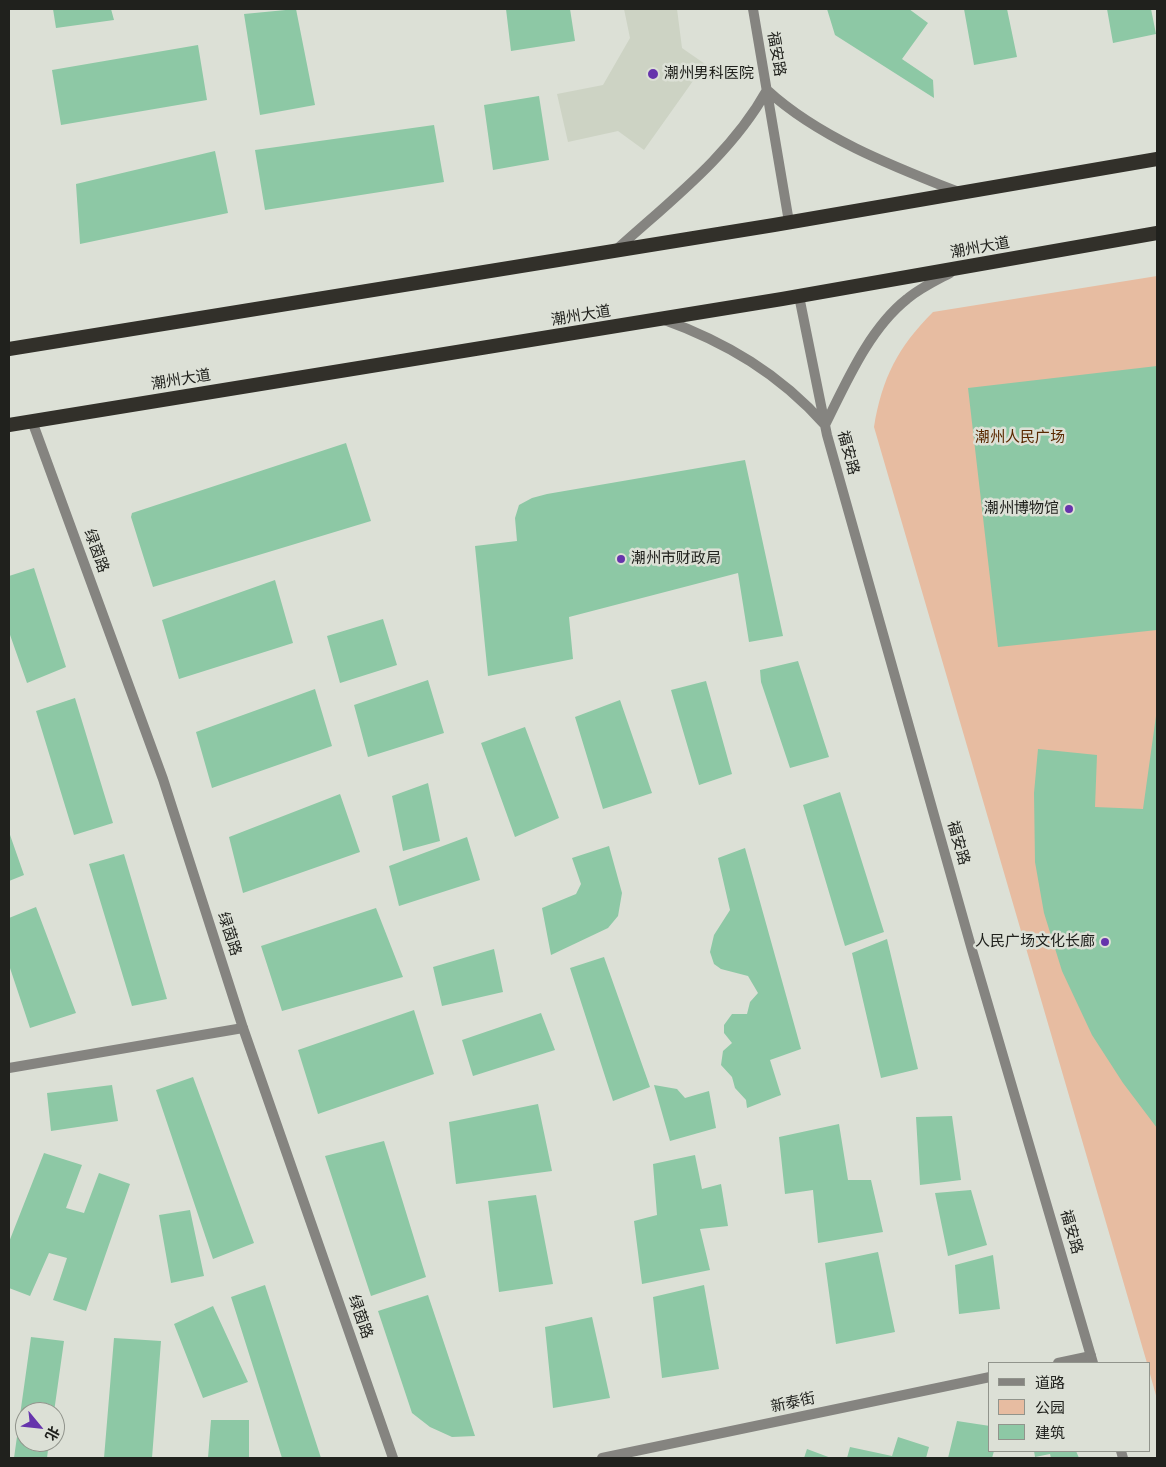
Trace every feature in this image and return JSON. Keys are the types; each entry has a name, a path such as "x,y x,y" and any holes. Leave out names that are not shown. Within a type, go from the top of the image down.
{"highway":[{"path":"9,348 789,222 1157,159"},
{"name":"潮州大道","path":"9,425 662,319 1157,233"}],"street":[{"name":"福安路","path":"753,9 789,222"},
{"path":"616,250 662,210 724,151 753,115 767,90 788,110 817,126 880,159 962,193"},
{"path":"662,319 699,332 740,353 792,390 824,425 856,362 881,328 906,299 957,268"},
{"name":"福安路","path":"799,296 824,425 972,950 1092,1360"},
{"name":"绿茵路","path":"32,421 163,779 243,1028 393,1458"},
{"path":"9,1068 243,1028"},
{"path":"1069,1362 1092,1360"},
{"name":"新泰街","path":"602,1458 988,1377"}],"shaded area":[{"name":"潮州男科医院","path":"624,9 677,9 682,48 705,64 644,150 618,131 568,142 557,94 603,85 630,38"}],"green space":[{"name":"潮州人民广场","path":"1157,276 1157,1399 1151,1378 1151,1362 1147,1362 874,427 877,409 893,364 910,338 933,312"}],"building":[{"path":"53,9 111,9 114,20 56,28"},
{"path":"296,9 315,105 260,115 244,14"},
{"path":"506,9 570,9 575,41 511,51"},
{"path":"827,9 909,9 928,23 902,59 933,80 934,98 835,35"},
{"path":"964,9 1007,9 1017,57 974,65"},
{"path":"1107,9 1151,9 1156,34 1113,43"},
{"path":"198,45 207,100 61,125 52,70"},
{"path":"539,96 549,160 493,170 484,105"},
{"path":"434,125 444,182 265,210 255,150"},
{"path":"215,151 228,213 80,244 76,184"},
{"name":"潮州博物馆","path":"1157,366 1157,630 998,647 968,388"},
{"path":"346,443 371,521 153,587 131,517 132,513"},
{"name":"潮州市财政局","path":"745,460 783,636 749,642 738,573 569,617 573,659 488,676 475,546 517,541 515,518 519,505 532,498 547,494"},
{"path":"34,568 66,667 27,683 9,632 9,576"},
{"path":"275,580 293,643 179,679 162,620"},
{"path":"383,619 397,665 340,683 327,636"},
{"path":"798,661 829,757 790,768 761,682 760,670"},
{"path":"428,680 444,733 368,757 354,705"},
{"path":"706,681 732,774 699,785 671,690"},
{"path":"315,689 332,746 212,788 196,732"},
{"path":"75,698 113,823 74,835 36,711"},
{"path":"620,700 652,793 603,809 575,717"},
{"name":"人民广场文化长廊","path":"1156,716 1157,1128 1123,1083 1092,1035 1062,971 1044,913 1035,862 1034,793 1038,749 1097,755 1095,807 1143,809"},
{"path":"525,727 559,818 515,837 481,743"},
{"path":"428,783 440,841 403,851 392,796"},
{"path":"840,792 884,932 845,946 803,805"},
{"path":"340,794 360,852 243,893 229,837"},
{"path":"9,832 24,875 9,881"},
{"path":"467,837 480,880 399,906 389,866"},
{"path":"609,846 622,893 618,916 608,928 551,955 542,908 576,894 581,884 572,858"},
{"path":"745,848 801,1049 770,1060 781,1095 747,1108 746,1100 735,1088 732,1077 721,1065 723,1051 732,1043 724,1033 724,1025 732,1014 747,1014 750,1002 758,993 748,976 721,969 714,964 710,952 714,935 730,910 718,858"},
{"path":"124,854 167,999 132,1006 89,864"},
{"path":"36,907 76,1013 30,1028 9,965 9,918"},
{"path":"376,908 403,977 282,1011 261,946"},
{"path":"887,939 918,1069 881,1078 852,953"},
{"path":"494,949 503,992 442,1006 433,967"},
{"path":"604,957 650,1087 613,1101 570,968"},
{"path":"414,1010 434,1074 318,1114 298,1050"},
{"path":"541,1013 555,1050 473,1076 462,1040"},
{"path":"193,1077 254,1243 213,1259 156,1090"},
{"path":"112,1085 118,1121 51,1131 47,1093"},
{"path":"654,1085 677,1089 685,1098 709,1091 716,1128 670,1141"},
{"path":"538,1104 552,1171 456,1184 449,1122"},
{"path":"952,1116 961,1180 920,1185 916,1117"},
{"path":"839,1124 848,1180 871,1180 883,1232 818,1243 813,1190 785,1194 779,1137"},
{"path":"384,1141 426,1277 371,1296 325,1156"},
{"path":"44,1153 82,1165 66,1208 84,1213 99,1173 130,1184 86,1311 53,1300 67,1258 49,1253 30,1296 9,1288 9,1242"},
{"path":"695,1155 702,1189 721,1184 728,1226 700,1229 710,1270 642,1284 634,1221 657,1215 653,1164"},
{"path":"971,1190 987,1245 948,1256 935,1193"},
{"path":"536,1195 553,1284 499,1292 488,1201"},
{"path":"190,1210 204,1276 171,1283 159,1215"},
{"path":"878,1252 895,1332 836,1344 825,1263"},
{"path":"993,1255 1000,1309 959,1314 955,1265"},
{"path":"265,1285 321,1458 282,1458 231,1297"},
{"path":"704,1285 719,1369 662,1378 653,1297"},
{"path":"428,1295 475,1436 452,1437 430,1427 412,1413 378,1311"},
{"path":"213,1306 248,1382 203,1398 174,1324"},
{"path":"592,1317 610,1398 553,1408 545,1327"},
{"path":"31,1337 64,1341 55,1402 22,1402"},
{"path":"114,1338 161,1341 152,1458 104,1458"},
{"path":"211,1420 249,1420 249,1458 208,1458"},
{"path":"957,1421 988,1426 988,1452 994,1452 992,1458 948,1458"},
{"path":"898,1437 929,1447 926,1458 847,1458 850,1447 892,1456"},
{"path":"807,1449 831,1458 804,1458"},
{"path":"15,1451 48,1452 47,1458 14,1458"},
{"path":"1034,1452 1076,1452 1079,1458 1051,1458 1050,1454 1035,1457"}],"place":[{"name":"潮州男科医院","path":"653,74"},
{"name":"潮州博物馆","path":"1069,509"},
{"name":"潮州市财政局","path":"621,559"},
{"name":"人民广场文化长廊","path":"1105,942"}]}
